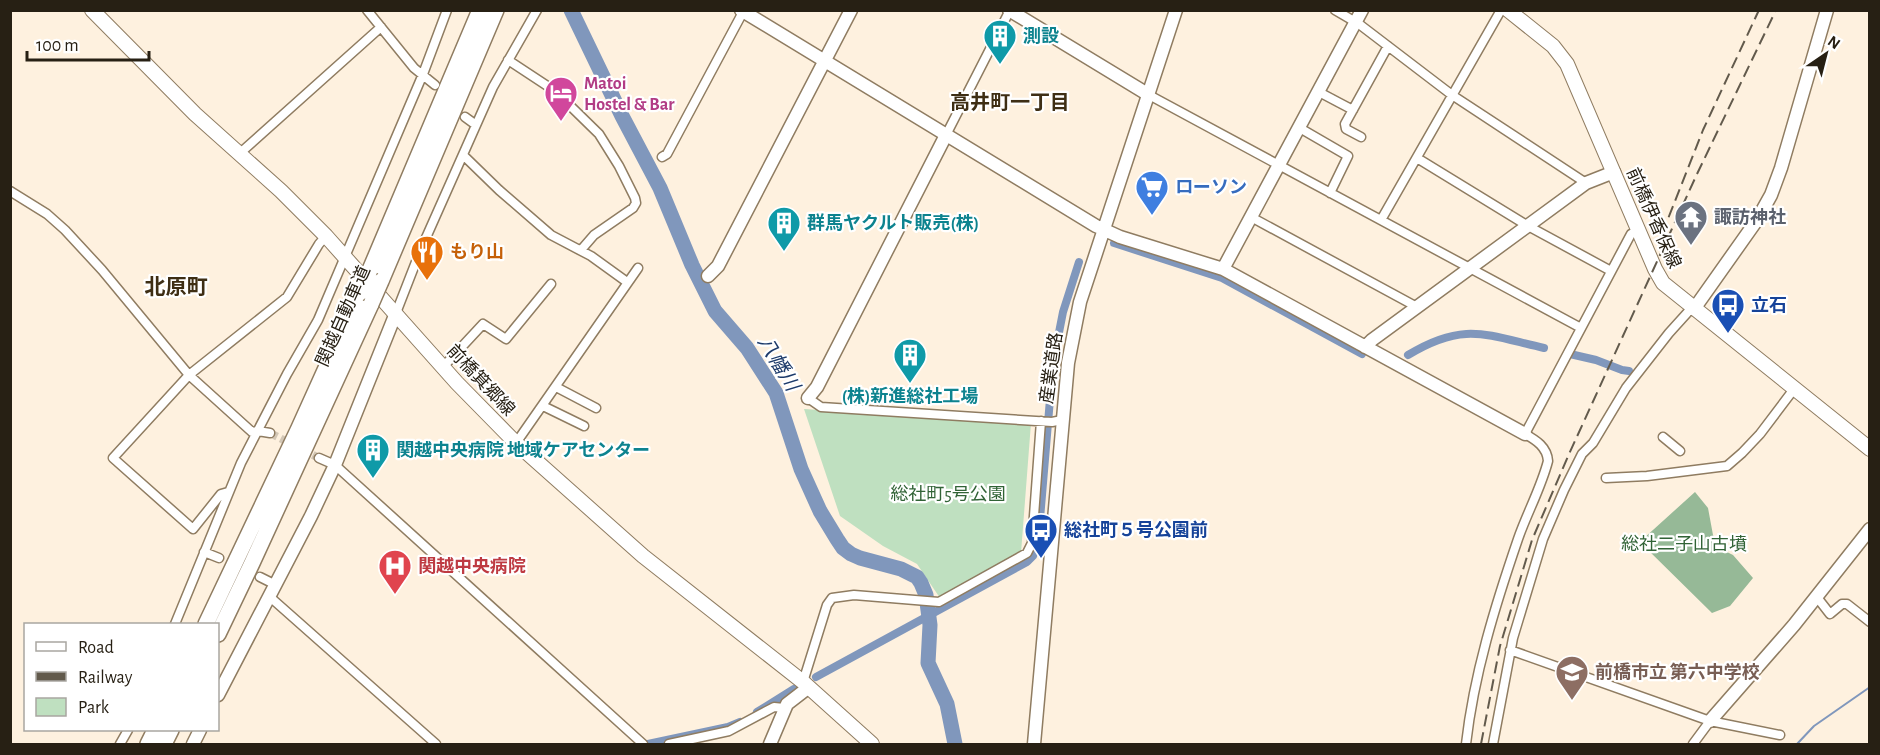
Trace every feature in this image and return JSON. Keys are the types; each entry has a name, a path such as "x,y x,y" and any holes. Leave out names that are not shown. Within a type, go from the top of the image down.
{"highway":[{"name":"関越自動車道","path":"206,623 360,293 480,10"},
{"name":"関越自動車道","path":"219,632 371,304 496,10"}],"main road":[{"name":"前橋箕郷線","path":"92,10 195,114 326,236 443,367 516,443 657,568 806,684 872,744"},
{"name":"前橋伊香保線","path":"1508,10 1553,46 1567,64 1663,283 1869,449"}],"street":[{"path":"367,10 414,68 435,85"},
{"path":"175,623 228,492 287,374 314,328 423,74 447,10"},
{"path":"219,693 270,597 335,465 396,313 476,125 508,60 537,10"},
{"path":"708,276 718,266 851,10"},
{"name":"産業道路","path":"1034,744 1068,363 1080,302 1176,10"},
{"path":"1335,10 1358,16 1388,46 1452,95 1587,183"},
{"path":"1381,220 1501,10"},
{"path":"1493,744 1510,650 1542,539 1559,500 1582,454 1593,443 1635,375 1682,319 1694,309 1749,231 1771,195 1780,172 1827,10"},
{"path":"662,157 667,154 742,11 1104,230 1223,269 1525,434 1543,447 1548,455 1548,461 1524,521 1496,605 1477,679 1466,744"},
{"path":"1062,420 1053,422 821,406 808,398 816,387 1010,11 1149,95 1581,328"},
{"path":"1223,269 1358,16"},
{"path":"239,154 381,27"},
{"path":"1360,137 1346,129 1345,124 1388,46"},
{"path":"508,60 555,91 599,134 636,198 633,208 594,235 580,250"},
{"path":"1317,91 1353,110"},
{"path":"465,117 476,125"},
{"path":"1298,127 1348,156 1330,193"},
{"path":"463,155 546,231 580,250 627,282"},
{"path":"1417,158 1528,226 1611,271"},
{"path":"1365,347 1587,183 1614,172"},
{"path":"10,191 47,214 65,230 102,270 189,375 252,432 270,434"},
{"path":"1251,217 1417,307"},
{"path":"1525,434 1631,234 1639,230"},
{"path":"228,492 221,494 192,528 113,458 189,375 286,297 326,236"},
{"path":"516,443 638,268"},
{"path":"443,367 483,324 506,339 551,284"},
{"path":"556,387 596,408"},
{"path":"1606,478 1647,476 1727,466 1760,434 1794,389"},
{"path":"543,406 584,426"},
{"path":"770,744 784,708 806,684 827,605 832,598 854,595 915,601 944,601 1023,556 1029,550 1032,543 1041,421"},
{"path":"1663,437 1680,451"},
{"path":"319,458 335,465 643,744"},
{"path":"1693,744 1710,721 1794,625 1869,530"},
{"path":"204,552 219,558"},
{"path":"261,577 276,585"},
{"path":"1816,596 1830,614 1840,606 1847,604 1869,622"},
{"path":"270,597 297,618 436,744"},
{"path":"1510,650 1710,721 1780,735"},
{"path":"669,744 729,731 774,707 784,708"}],"green space":[{"name":"総社町5号公園","path":"804,409 1031,423 1021,553 940,598 917,564 883,546 840,516"},
{"name":"総社二子山古墳","path":"1695,492 1708,508 1713,535 1719,548 1733,555 1753,578 1730,606 1712,613 1646,548 1643,539"}],"waterway":[{"name":"八幡川","path":"571,10 660,188 692,265 715,311 747,348 776,393 801,469 820,511 837,539 851,554 901,569 917,577 921,583 926,595 930,625 928,663 947,704 955,744"},
{"path":"1114,243 1222,278 1362,354"},
{"path":"816,677 1027,562 1033,556 1038,543 1053,363 1063,312 1079,262"},
{"path":"1408,355 1428,344 1460,334 1490,336 1544,348"},
{"path":"1570,354 1629,371"},
{"path":"1797,744 1814,726 1870,687"},
{"path":"757,712 794,689"},
{"path":"648,744 728,727 740,722"}],"tunnel":[{"path":"270,433 319,458"}],"railway":[{"path":"1662,234 1703,130 1759,10"},
{"path":"1481,744 1500,646 1532,540 1697,174 1776,10"}],"place":[{"name":"測設","path":"1000,65"},
{"name":"Matoi Hostel & Bar","path":"561,122"},
{"name":"ローソン","path":"1152,216"},
{"name":"諏訪神社","path":"1691,246"},
{"name":"群馬ヤクルト販売(株)","path":"784,252"},
{"name":"もり山","path":"427,281"},
{"name":"立石","path":"1728,334"},
{"name":"(株)新進総社工場","path":"910,384"},
{"name":"関越中央病院 地域ケアセンター","path":"373,479"},
{"name":"総社町５号公園前","path":"1041,559"},
{"name":"関越中央病院","path":"395,595"},
{"name":"前橋市立 第六中学校","path":"1572,701"}],"district":[{"name":"高井町一丁目","path":"1010,102"},
{"name":"北原町","path":"176,287"}]}
